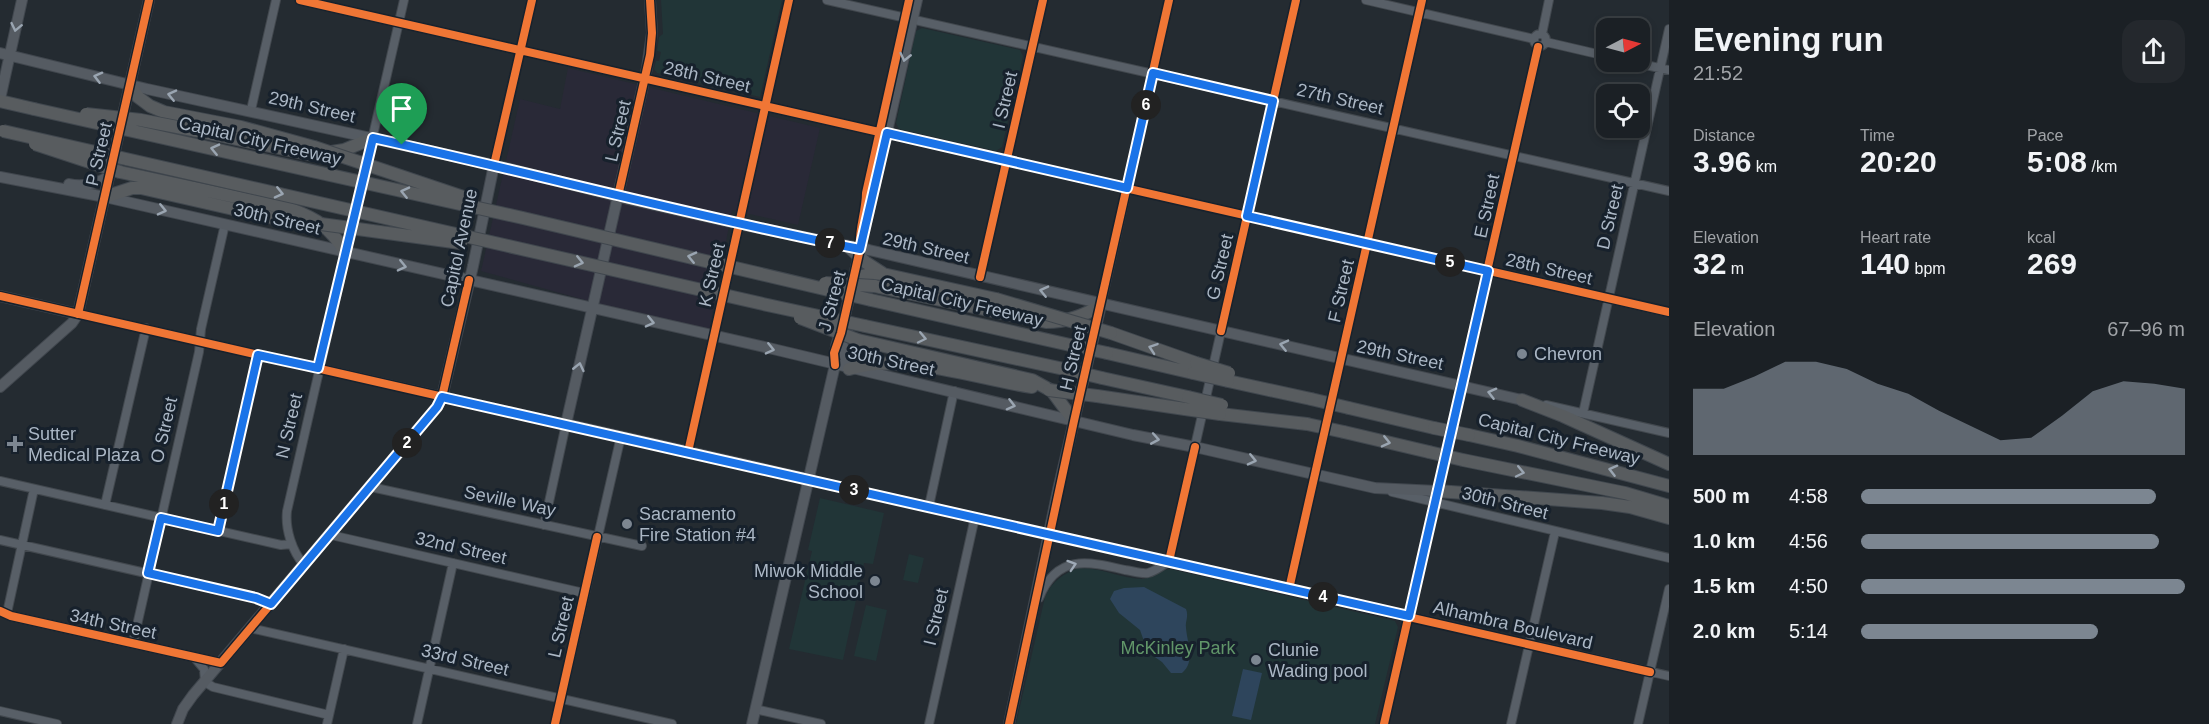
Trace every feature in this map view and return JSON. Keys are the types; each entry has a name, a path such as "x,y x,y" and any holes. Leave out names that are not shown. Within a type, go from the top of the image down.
{"highway":[{"path":"130,85 138,97 164,112 241,127 323,150 523,218"},
{"name":"Capital City Freeway","path":"0,100 1070,345 1194,368 1311,399 1518,446 1669,486"},
{"path":"34,109 132,119 313,155 344,150 373,138"},
{"path":"2,131 115,174 291,210 314,219 327,228 345,252"},
{"name":"Capital City Freeway","path":"2,131 763,304 1064,369 1186,403 1307,424 1463,460 1624,493 1669,506"},
{"path":"105,197 132,188 141,188 286,220 522,249"},
{"path":"856,251 883,274"},
{"path":"854,278 874,273 883,274 996,300 1111,333 1194,368"},
{"path":"790,280 874,286 1046,322 1059,322 1078,317 1101,305"},
{"path":"763,304 858,340 1032,380 1052,391 1074,421"},
{"path":"849,369 863,365 910,365 1005,383 1097,396 1186,403"},
{"path":"1522,400 1669,464"},
{"path":"1436,497 1602,503 1642,510 1669,518"}],"main road":[{"path":"0,100 5,54 22,0"},
{"name":"P Street","path":"78,314 105,197 115,174 130,85 149,0"},
{"name":"L Street","path":"566,424 645,78 652,33 650,0"},
{"name":"J Street","path":"752,724 835,365 834,353 854,278 856,251 887,133 917,0"},
{"name":"29th Street","path":"5,54 130,85 494,165 856,251 1522,400"},
{"name":"Capitol Avenue","path":"442,397 494,165"},
{"path":"37,184 47,179 75,185 87,184 103,181 115,174"},
{"name":"30th Street","path":"0,177 105,197 225,224 849,369 954,391 1133,435 1375,488 1436,497"},
{"name":"Alhambra Boulevard","path":"0,296 78,314"},
{"name":"H Street","path":"1009,724 1101,305"},
{"path":"0,387 72,323 78,314"},
{"path":"841,333 849,369"},
{"path":"177,724 188,702 371,487 437,407 442,397"},
{"name":"Alhambra Boulevard","path":"566,424 808,479"}],"street":[{"path":"251,110 276,0"},
{"name":"28th Street","path":"300,0 1669,312"},
{"name":"N Street","path":"292,544 286,511 404,0"},
{"name":"Capitol Avenue","path":"494,165 532,0"},
{"name":"K Street","path":"688,452 789,0"},
{"name":"27th Street","path":"828,0 1669,191"},
{"name":"I Street","path":"980,277 1043,0"},
{"name":"H Street","path":"1101,305 1169,0"},
{"name":"G Street","path":"1169,561 1296,0"},
{"path":"1366,0 1596,54"},
{"name":"F Street","path":"1289,589 1422,0"},
{"name":"E Street","path":"1384,724 1550,0"},
{"name":"D Street","path":"1583,412 1634,183 1665,69 1669,29"},
{"path":"1650,66 1665,69"},
{"name":"O Street","path":"133,643 225,224"},
{"name":"Alhambra Boulevard","path":"78,314 566,424"},
{"path":"105,505 146,328"},
{"path":"218,531 258,355"},
{"path":"929,506 954,391"},
{"name":"29th Street","path":"1522,400 1669,433"},
{"name":"L Street","path":"544,525 566,424"},
{"name":"L Street","path":"555,724 621,436"},
{"name":"Alhambra Boulevard","path":"808,479 1669,676"},
{"path":"0,482 281,545 292,544 304,565"},
{"name":"Seville Way","path":"371,487 642,546"},
{"path":"3,612 22,545 34,489"},
{"name":"30th Street","path":"1436,497 1555,532 1669,558"},
{"name":"I Street","path":"929,724 975,517"},
{"path":"1511,724 1555,532"},
{"name":"32nd Street","path":"331,535 584,593"},
{"path":"0,540 256,598 271,604"},
{"path":"1035,607 1041,592 1052,577 1074,563 1096,563 1145,573 1169,561"},
{"path":"417,724 453,563"},
{"path":"1638,724 1669,589"},
{"name":"34th Street","path":"3,612 11,616 221,663"},
{"name":"33rd Street","path":"250,628 672,724"},
{"path":"194,657 204,669 205,682 213,687 328,719 344,649"},
{"path":"755,709 821,724"},
{"path":"0,711 57,724"}],"shaded area":[{"path":"568,68 820,128 798,225 732,210 709,331 639,315 481,271 520,99 560,109"}],"green space":[{"path":"661,0 782,0 760,97 657,73 654,69 661,52 657,51 659,37 663,34"},
{"path":"922,28 1020,50 1023,56 1002,147 996,151 899,129 896,123 916,31"},
{"path":"820,498 884,513 873,564 864,563 843,660 789,649 812,551 808,550"},
{"path":"909,554 924,558 918,583 903,580"},
{"name":"McKinley Park","path":"1079,568 1143,579 1170,569 1395,621 1398,627 1375,724 1016,724 1045,597 1059,579"},
{"path":"866,605 887,610 876,661 854,656"}],"water":[{"path":"1144,587 1186,609 1190,658 1182,673 1171,673 1152,655 1146,647 1140,630 1119,613 1110,599 1114,591"},
{"path":"1243,669 1262,673 1251,720 1232,716"}],"cycle path":[{"path":"78,314 149,0"},
{"path":"300,0 1669,312"},
{"path":"494,165 532,0"},
{"path":"618,196 650,55 652,33 650,0"},
{"path":"688,452 789,0"},
{"path":"835,365 834,353 841,333 860,249 866,193 909,0"},
{"path":"980,277 1043,0"},
{"path":"1009,724 1074,421 1169,0"},
{"path":"1221,331 1296,0"},
{"path":"1289,589 1422,0"},
{"path":"1384,724 1538,47"},
{"path":"0,611 11,616 221,663 437,407 442,397 469,280"},
{"path":"0,296 1650,672"},
{"path":"1169,561 1195,447"},
{"path":"555,724 597,537"}],"place":[{"name":"Chevron","path":"1522,354"},
{"name":"Sutter Medical Plaza","path":"15,444"},
{"name":"Sacramento Fire Station #4","path":"627,524"},
{"name":"Miwok Middle School","path":"875,581"},
{"name":"Clunie Wading pool","path":"1256,660"}],"route":[{"path":"1153,73 1273,101 1247,216 1488,271 1409,616 442,397 437,407 371,487 271,604 256,598 148,573 161,518 218,531 258,355 318,368 373,138 402,145 494,165 628,199 860,249 887,133 1127,188 1153,73"}]}
